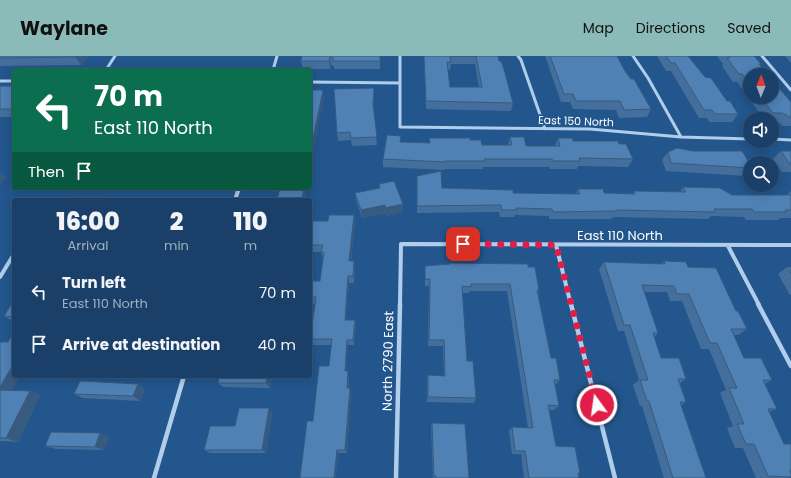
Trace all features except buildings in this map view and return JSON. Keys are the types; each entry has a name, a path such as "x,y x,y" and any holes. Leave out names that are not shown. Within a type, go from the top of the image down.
{"street":[{"path":"107,68 115,56"},
{"path":"274,68 277,56"},
{"path":"312,82 400,83 400,56"},
{"path":"518,56 521,60 545,129"},
{"path":"633,56 648,78 681,137"},
{"path":"762,56 791,90"},
{"path":"0,81 12,81"},
{"name":"East 150 North","path":"400,83 400,127 590,129 681,137 743,139"},
{"path":"779,139 791,140"},
{"name":"East 110 North","path":"402,244 791,245"},
{"name":"North 2790 East","path":"396,478 402,244"},
{"path":"556,245 615,478"},
{"path":"728,246 791,366"},
{"path":"0,277 12,257"},
{"path":"154,478 183,378"}],"route":[{"path":"463,244 556,245 597,405"}]}
